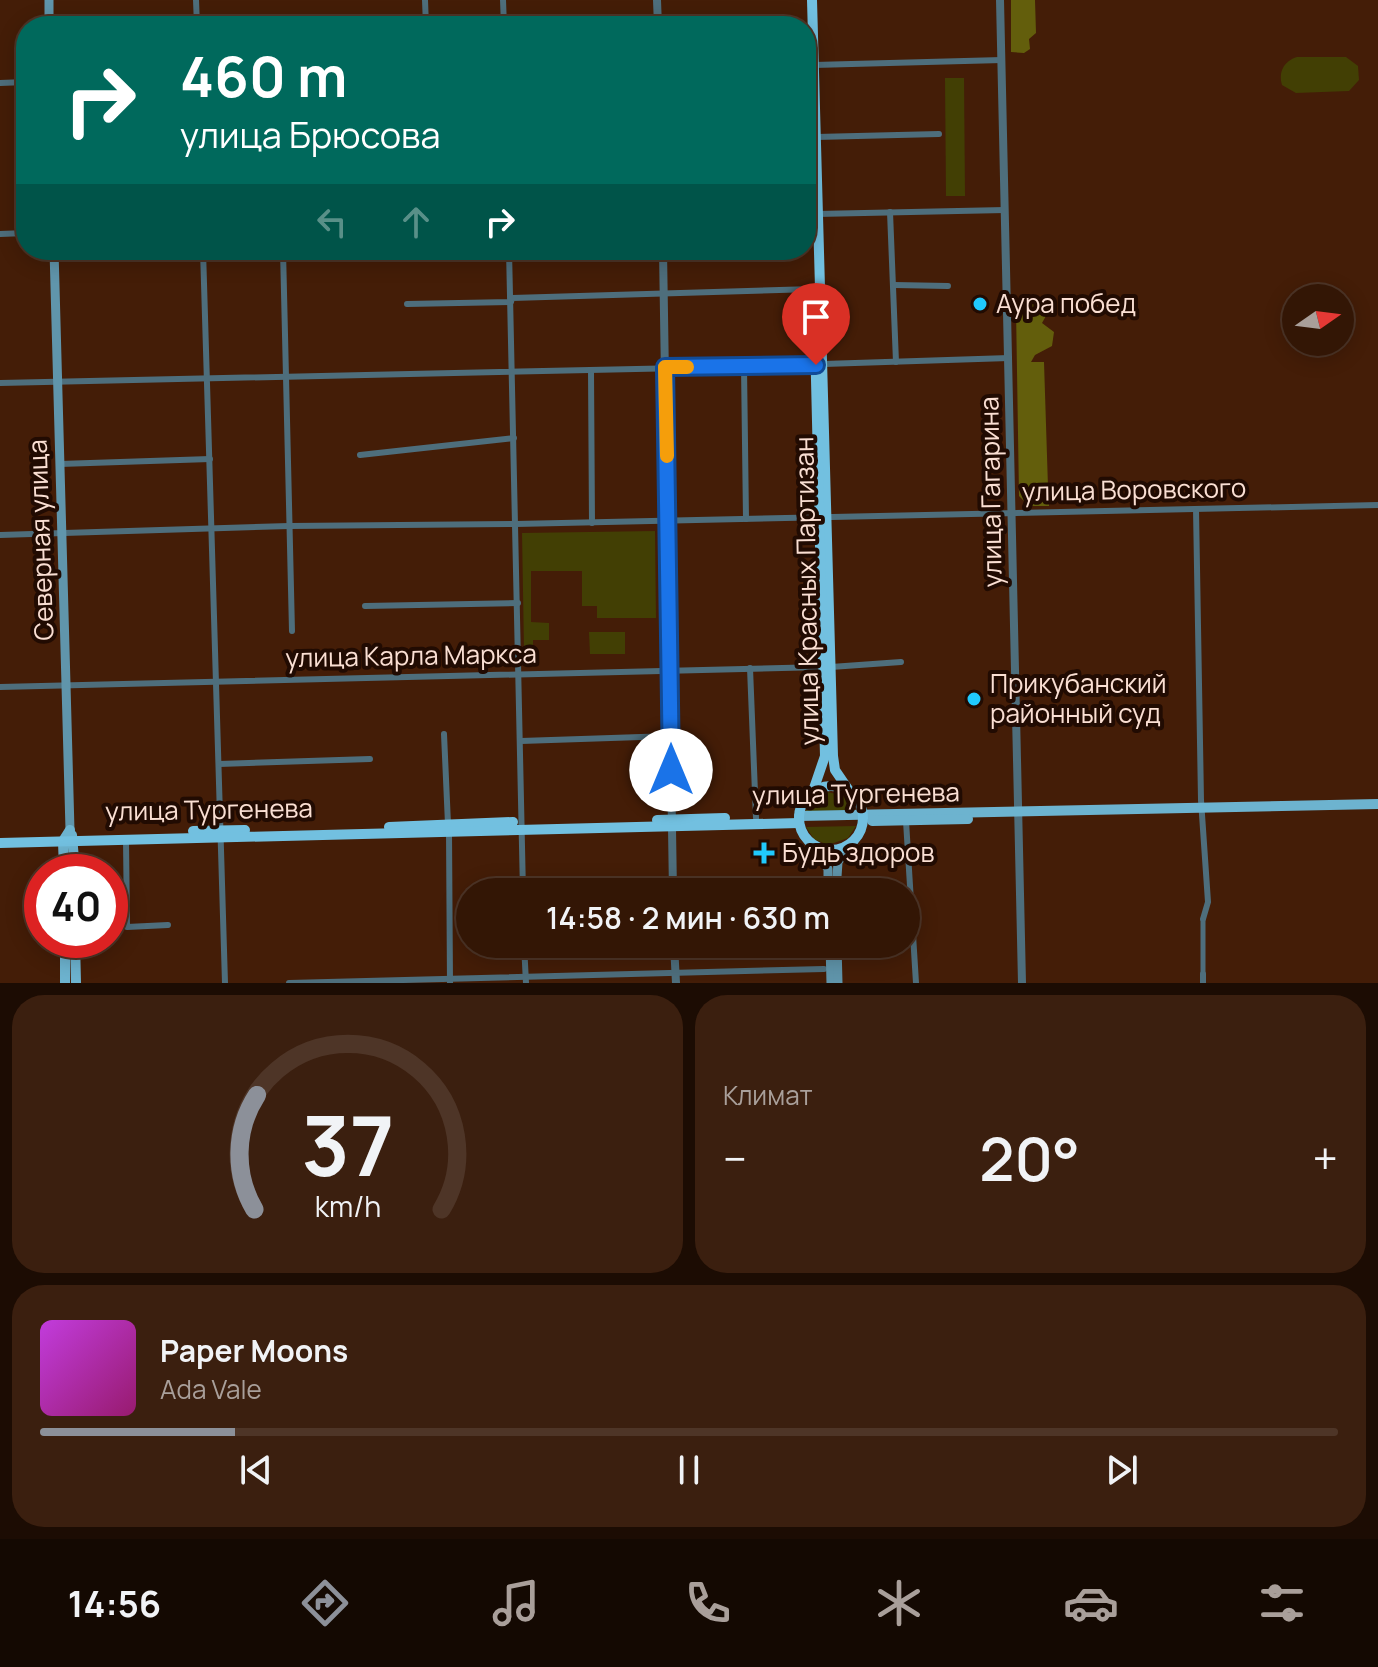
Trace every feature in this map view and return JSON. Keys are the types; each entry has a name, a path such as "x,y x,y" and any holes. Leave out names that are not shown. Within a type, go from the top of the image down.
{"highway":[{"name":"улица Красных Партизан","path":"813,260 820,365"},
{"name":"улица Красных Партизан","path":"814,260 827,667 833,756 835,770 863,818"},
{"name":"улица Красных Партизан","path":"799,820 803,802 813,791 825,756 827,667"},
{"path":"813,791 835,786 850,792"},
{"name":"улица Тургенева","path":"672,823 756,818 799,820"},
{"path":"799,820 812,844 827,850 848,846 858,835 863,818"},
{"name":"улица Тургенева","path":"0,836 220,834 799,820"},
{"name":"улица Тургенева","path":"0,843 69,837 126,840 220,834"}],"main road":[{"name":"Северная улица","path":"54,260 67,685 67,854"},
{"name":"улица Тургенева","path":"799,820 1378,807"},
{"name":"улица Тургенева","path":"863,818 906,821 1019,815"},
{"name":"Северная улица","path":"69,837 72,854"},
{"path":"812,844 825,863 828,878"},
{"path":"834,878 838,862 848,846"},
{"path":"65,958 65,983"},
{"path":"75,958 76,983"},
{"path":"830,958 831,983"},
{"path":"837,958 838,983"}],"street":[{"name":"улица Гагарина","path":"1000,0 1022,983"},
{"path":"816,65 1002,60"},
{"path":"816,137 939,134"},
{"path":"816,214 1005,210"},
{"path":"890,212 896,362"},
{"path":"203,260 225,983"},
{"path":"283,260 292,631"},
{"path":"509,260 523,878"},
{"path":"663,260 673,878"},
{"path":"894,285 948,286"},
{"path":"511,302 512,298 664,291 814,289"},
{"path":"407,304 511,302"},
{"path":"0,383 512,373 1009,358"},
{"path":"744,367 746,519"},
{"path":"591,371 592,523"},
{"path":"360,455 514,438"},
{"path":"60,464 210,459"},
{"name":"улица Воровского","path":"0,535 289,526 592,523 1378,505"},
{"path":"1196,509 1202,811 1208,902 1203,919 1203,983"},
{"path":"365,606 518,603"},
{"name":"улица Карла Маркса","path":"0,687 827,667 901,662"},
{"path":"750,668 756,818"},
{"path":"444,734 450,981"},
{"path":"521,741 671,736"},
{"path":"219,764 370,759"},
{"path":"906,821 916,983"},
{"path":"126,840 127,927 168,925"},
{"path":"525,958 526,980"},
{"path":"674,958 675,978"},
{"path":"289,983 675,978 824,969"}],"shaded area":[{"path":"1011,0 1035,0 1036,33 1029,39 1030,49 1024,53 1011,52"},
{"path":"1297,57 1346,57 1358,66 1359,80 1349,91 1296,93 1282,85 1281,76 1285,64"},
{"path":"945,78 964,78 965,196 946,196"},
{"path":"1025,304 1047,304 1051,307 1042,323 1054,332 1052,346 1035,355 1031,362 1044,362 1048,487 1046,491 1033,489 1033,492 1049,497 1049,506 1029,506 1019,496 1016,309"},
{"path":"655,531 656,618 597,618 597,606 582,606 582,571 531,571 531,622 549,623 549,640 533,640 533,649 524,649 522,533"},
{"path":"589,632 625,632 625,654 590,654"},
{"path":"827,792 845,796 856,811 805,812 816,797"},
{"path":"856,826 848,838 828,845 814,839 806,827"}],"slow traffic":[{"path":"667,456 665,367 687,367"}],"place":[{"name":"Аура побед","path":"980,304"},
{"name":"Прикубанский районный суд","path":"974,699"},
{"name":"Будь здоров","path":"764,853"}],"route":[{"path":"671,770 665,367 816,365"}]}
